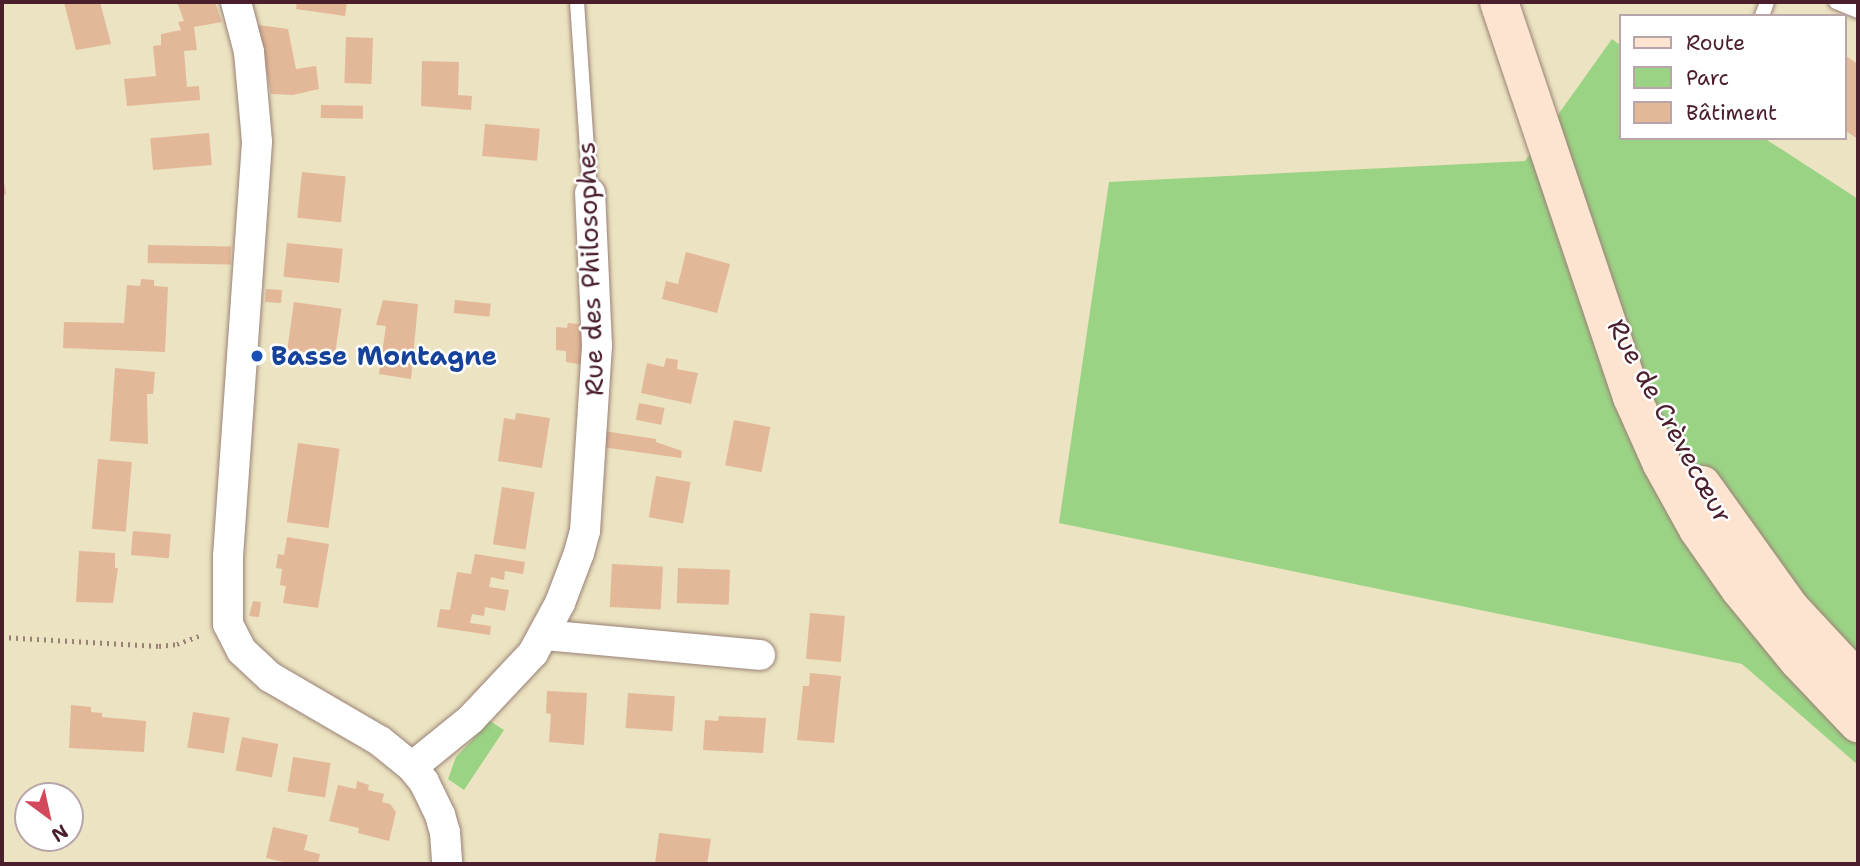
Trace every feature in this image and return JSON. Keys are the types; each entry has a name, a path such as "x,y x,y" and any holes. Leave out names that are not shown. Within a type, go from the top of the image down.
{"main road":[{"name":"Rue de Crèvecœur","path":"1499,2 1632,397 1662,464 1698,529 1769,626 1858,723"},
{"name":"Rue de Crèvecœur","path":"1596,285 1667,427 1718,510 1790,608 1858,681"}],"street":[{"path":"236,2 249,52 257,142 228,556 228,624 234,639 253,663 270,677 380,741 412,767 424,782 440,815 445,832 447,864"},
{"name":"Rue des Philosophes","path":"412,767 471,719 519,671 544,635 572,575 584,531 597,346 590,192"},
{"path":"544,635 760,655"}],"lane":[{"name":"Rue des Philosophes","path":"577,2 590,192"},
{"path":"1837,6 1858,11"}],"path":[{"path":"2,637 159,646 191,640 228,624"}],"green space":[{"path":"1612,39 1618,44 1618,140 1767,140 1858,199 1858,765 1742,664 1059,523 1109,182 1525,161"},
{"path":"490,721 504,730 464,790 448,779 456,757"}],"building":[{"path":"64,2 100,2 111,44 76,50"},
{"path":"177,2 215,2 222,22 194,27 197,50 184,51 187,87 199,86 200,100 127,106 124,79 156,76 153,46 161,45 161,34 181,30 178,22 184,21"},
{"path":"297,2 347,2 345,16 296,9"},
{"path":"258,25 288,29 296,69 316,66 319,89 293,95 271,94"},
{"path":"346,37 373,38 371,84 344,83"},
{"path":"1846,56 1858,64 1858,139 1846,131"},
{"path":"422,61 459,62 458,95 472,96 471,110 421,106"},
{"path":"321,105 363,106 363,119 321,118"},
{"path":"485,124 540,129 537,161 482,156"},
{"path":"209,133 212,165 153,170 150,138"},
{"path":"302,172 346,177 341,222 297,218"},
{"path":"2,176 6,194 2,195"},
{"path":"287,243 343,249 339,283 283,277"},
{"path":"148,245 231,246 231,264 148,263"},
{"path":"686,252 730,264 717,313 662,299 666,281 678,284"},
{"path":"141,279 154,280 154,286 168,287 165,352 63,348 64,322 124,323 127,285 140,286"},
{"path":"266,289 282,290 281,303 265,302"},
{"path":"383,300 418,304 411,379 379,374 386,326 376,325"},
{"path":"455,300 491,304 489,317 454,313"},
{"path":"294,302 342,309 335,356 287,350"},
{"path":"568,323 587,325 585,365 566,362 566,351 556,350 556,327 567,328"},
{"path":"666,358 678,360 677,369 698,373 691,404 641,393 647,363 664,367"},
{"path":"115,368 155,372 153,394 147,394 148,444 110,441"},
{"path":"639,403 665,408 661,425 636,420"},
{"path":"516,413 550,418 542,468 498,461 504,418 515,420"},
{"path":"734,420 770,427 762,472 725,465"},
{"path":"604,431 656,439 656,442 682,451 681,458 602,447"},
{"path":"298,443 340,449 328,528 287,522"},
{"path":"98,459 132,462 126,532 92,529"},
{"path":"656,476 690,482 683,523 649,517"},
{"path":"502,487 535,492 526,549 493,544"},
{"path":"133,531 171,534 169,558 131,555"},
{"path":"287,537 329,544 318,608 283,603 286,586 280,585 282,569 276,568 278,554 284,555"},
{"path":"79,551 115,553 115,568 118,568 113,603 76,602"},
{"path":"475,554 525,562 523,574 505,571 504,580 491,577 489,587 509,590 505,611 485,607 484,616 472,614 470,623 491,626 490,635 437,627 440,609 450,610 457,572 471,574"},
{"path":"612,564 663,567 661,610 610,607"},
{"path":"678,568 730,570 729,605 677,603"},
{"path":"253,601 261,602 259,617 249,616"},
{"path":"810,613 845,616 841,662 806,659"},
{"path":"810,673 841,676 834,743 797,740 803,686 809,686"},
{"path":"547,691 587,693 584,745 549,742 551,714 546,713"},
{"path":"628,693 675,696 672,731 626,728"},
{"path":"71,705 91,707 91,712 102,713 102,717 146,721 144,752 69,748"},
{"path":"193,712 230,718 224,753 187,748"},
{"path":"719,716 766,718 763,753 703,750 705,720 718,721"},
{"path":"242,737 278,744 272,777 236,770"},
{"path":"293,757 331,763 325,798 288,792"},
{"path":"357,781 369,785 368,790 384,794 382,802 390,804 396,812 389,841 358,833 359,828 329,821 338,785 356,789"},
{"path":"273,827 308,835 304,850 320,854 318,864 292,864 266,858"},
{"path":"659,833 711,839 707,864 655,864"}],"place":[{"name":"Basse Montagne","path":"257,356"}]}
